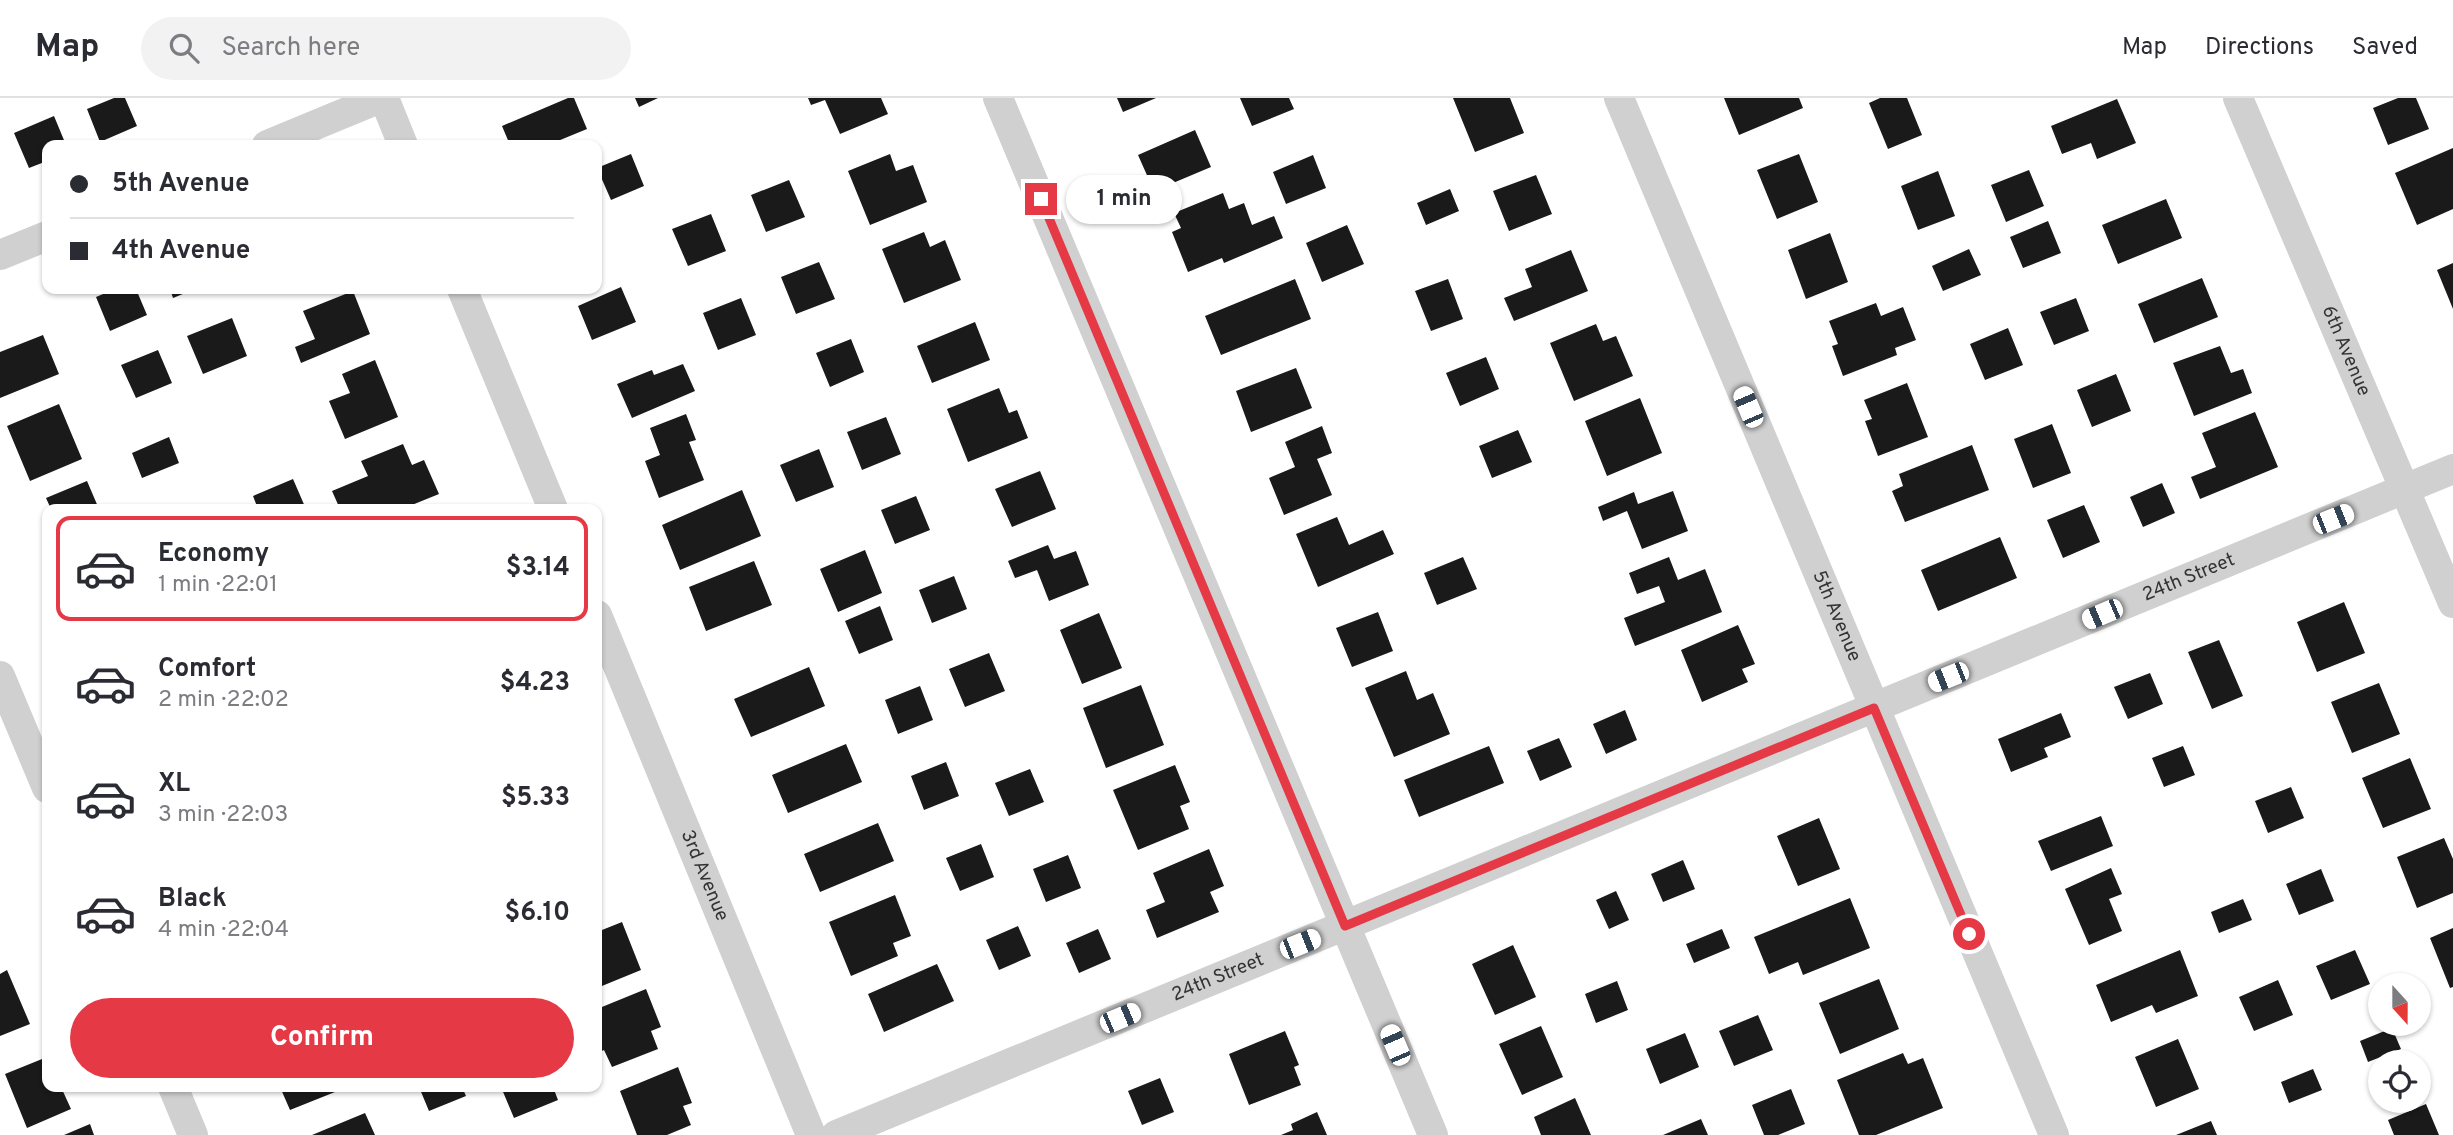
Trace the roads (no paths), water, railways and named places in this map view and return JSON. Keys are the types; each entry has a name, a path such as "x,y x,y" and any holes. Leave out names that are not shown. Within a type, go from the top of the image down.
{"street":[{"path":"279,140 383,98 401,140"},
{"path":"998,98 1433,1135"},
{"name":"5th Avenue","path":"1619,98 2054,1135"},
{"name":"6th Avenue","path":"2238,98 2453,603"},
{"path":"0,256 42,238"},
{"path":"464,294 551,504"},
{"name":"24th Street","path":"836,1135 2453,470"},
{"name":"3rd Avenue","path":"602,627 811,1135"},
{"path":"0,676 42,776"},
{"path":"175,1092 193,1135"}]}
